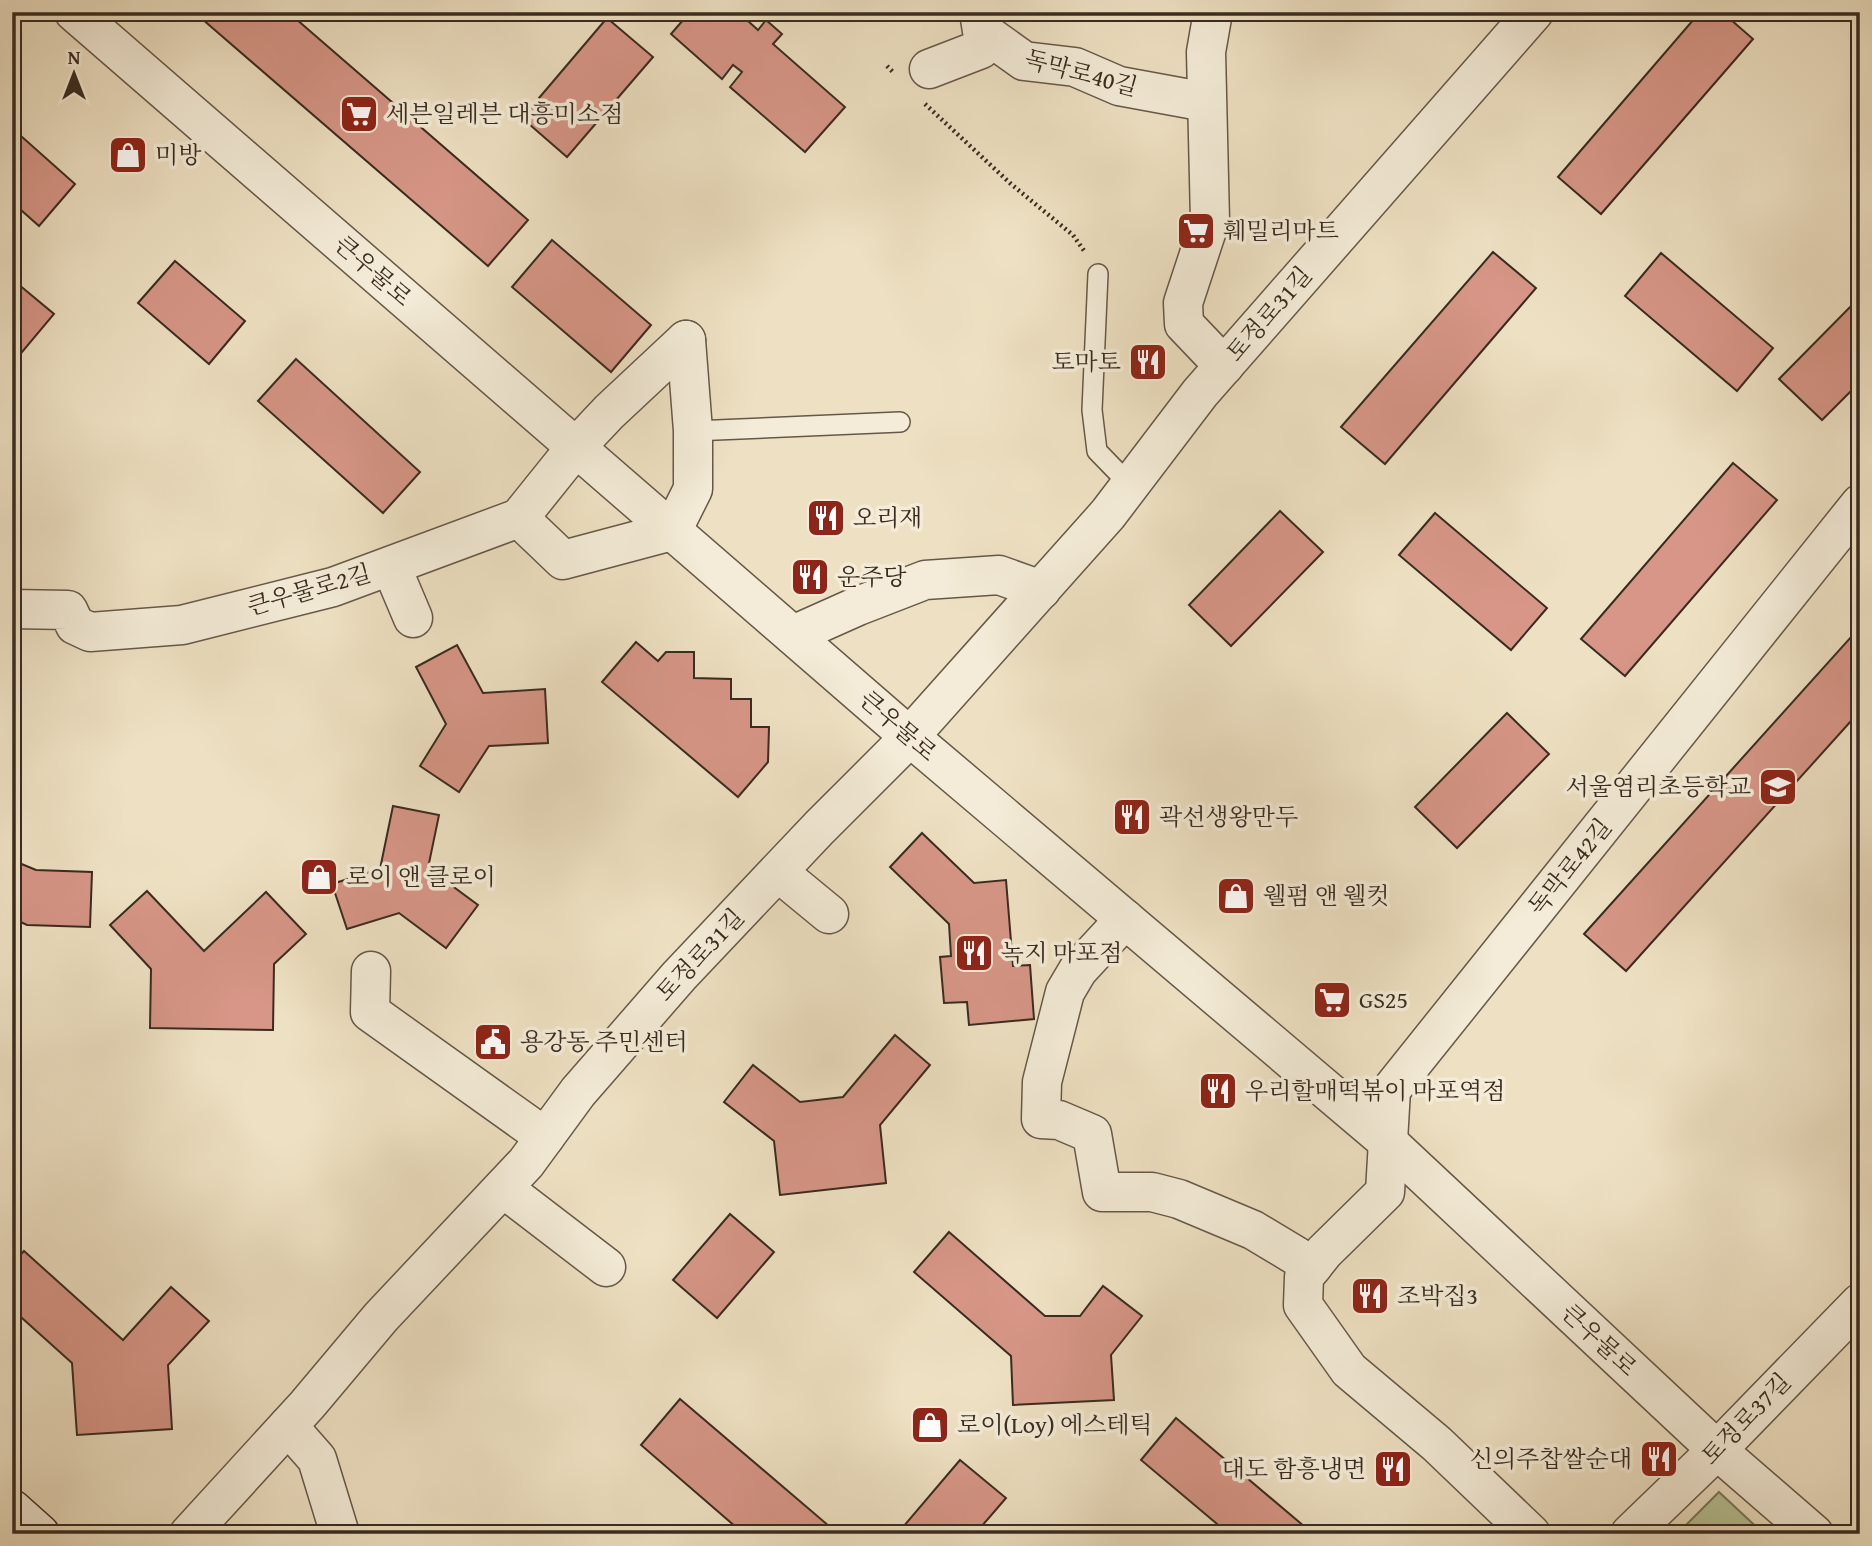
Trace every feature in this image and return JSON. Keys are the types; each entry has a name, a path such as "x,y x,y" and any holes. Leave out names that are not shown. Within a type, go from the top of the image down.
{"street":[{"name":"큰우물로","path":"74,12 910,737 1388,1142 1717,1450 1815,1534"},
{"path":"1213,12 1206,52 1210,221 1183,303 1184,324 1224,366"},
{"name":"토정로31길","path":"189,1534 288,1426 381,1317 526,1163 578,1092 679,976 910,737 1041,590 1108,514 1200,393 1534,12"},
{"path":"929,69 981,49 985,25"},
{"name":"독막로40길","path":"985,25 1024,61 1075,67 1119,86 1206,102"},
{"path":"686,340 693,431 693,489 672,531 563,559 519,518 576,447 686,340"},
{"name":"독막로42길","path":"1388,1142 1391,1090 1860,504"},
{"name":"큰우물로2길","path":"12,609 68,610 75,625 90,632 182,625 333,587 519,518"},
{"path":"391,566 413,618"},
{"path":"793,635 925,580 999,575 1041,590"},
{"path":"778,872 829,914"},
{"path":"1125,919 1078,970 1066,992 1042,1083 1041,1119 1059,1120 1092,1134 1102,1192 1152,1192 1179,1199 1253,1230 1313,1266"},
{"path":"372,971 370,1012 545,1137"},
{"path":"1388,1142 1385,1192 1304,1277 1303,1305 1349,1370 1437,1444 1531,1534"},
{"path":"503,1188 606,1267"},
{"name":"토정로37길","path":"1630,1534 1717,1450 1860,1303"},
{"path":"288,1426 317,1459 340,1534"},
{"path":"12,1509 40,1534"}],"lane":[{"path":"1098,274 1092,411 1097,451 1130,485"},
{"path":"693,431 900,422"}],"path":[{"path":"935,115 1011,184 1073,235 1098,274"}],"green space":[{"path":"1719,1492 1764,1534 1677,1534"}],"building":[{"path":"194,12 288,12 528,220 488,266"},
{"path":"690,12 738,12 758,30 766,20 782,34 773,44 845,107 805,152 730,87 742,72 733,65 722,79 671,34"},
{"path":"839,12 859,12 850,21"},
{"path":"1700,12 1722,12 1753,39 1601,214 1558,177"},
{"path":"607,18 653,57 567,157 522,118"},
{"path":"12,128 75,184 39,226 12,202"},
{"path":"552,240 651,325 611,372 512,287"},
{"path":"1493,252 1536,288 1385,464 1341,427"},
{"path":"1661,253 1773,348 1737,391 1625,296"},
{"path":"175,261 245,321 209,364 138,303"},
{"path":"12,279 54,314 12,364"},
{"path":"1860,297 1860,382 1822,420 1779,379"},
{"path":"296,359 420,472 383,513 258,401"},
{"path":"1733,463 1777,500 1625,676 1581,639"},
{"path":"1280,511 1323,552 1231,646 1189,605"},
{"path":"1435,513 1547,608 1511,650 1399,555"},
{"path":"1860,627 1860,711 1626,971 1584,934"},
{"path":"636,642 658,661 666,652 694,652 694,678 731,679 731,699 751,699 751,727 769,727 768,762 738,797 602,682"},
{"path":"457,645 483,693 545,689 548,743 489,746 459,792 420,766 446,724 416,667"},
{"path":"1507,713 1549,754 1457,848 1415,807"},
{"path":"393,806 439,815 428,868 478,905 446,948 399,913 347,929 332,884 380,869"},
{"path":"922,833 974,883 1006,880 1013,966 1030,965 1034,1019 969,1025 967,1002 944,1003 940,957 951,956 949,924 890,867"},
{"path":"12,860 36,870 92,872 90,927 27,925 12,918"},
{"path":"147,891 204,951 266,892 306,934 274,964 273,1030 150,1028 151,969 110,925"},
{"path":"895,1035 930,1065 880,1125 886,1183 780,1195 774,1141 724,1102 753,1065 800,1102 843,1097"},
{"path":"730,1214 774,1252 717,1318 673,1280"},
{"path":"949,1232 1045,1316 1080,1316 1103,1286 1142,1316 1111,1355 1114,1400 1013,1405 1011,1356 914,1272"},
{"path":"24,1251 123,1340 171,1287 209,1321 168,1365 172,1429 77,1435 72,1363 12,1309 12,1264"},
{"path":"680,1399 829,1526 822,1534 744,1534 641,1445"},
{"path":"1176,1418 1305,1527 1300,1534 1229,1534 1141,1460"},
{"path":"960,1460 1006,1498 975,1534 911,1534 903,1527"}],"place":[{"name":"세븐일레븐 대흥미소점","path":"359,114"},
{"name":"미방","path":"128,155"},
{"name":"훼밀리마트","path":"1196,231"},
{"name":"토마토","path":"1148,362"},
{"name":"오리재","path":"826,518"},
{"name":"운주당","path":"810,577"},
{"name":"서울염리초등학교","path":"1778,787"},
{"name":"곽선생왕만두","path":"1132,817"},
{"name":"로이 앤 클로이","path":"319,877"},
{"name":"웰펌 앤 웰컷","path":"1236,896"},
{"name":"녹지 마포점","path":"974,953"},
{"name":"GS25","path":"1332,1000"},
{"name":"용강동 주민센터","path":"493,1042"},
{"name":"우리할매떡볶이 마포역점","path":"1218,1091"},
{"name":"조박집3","path":"1370,1296"},
{"name":"로이(Loy) 에스테틱","path":"930,1425"},
{"name":"신의주찹쌀순대","path":"1659,1459"},
{"name":"대도 함흥냉면","path":"1393,1469"}]}
